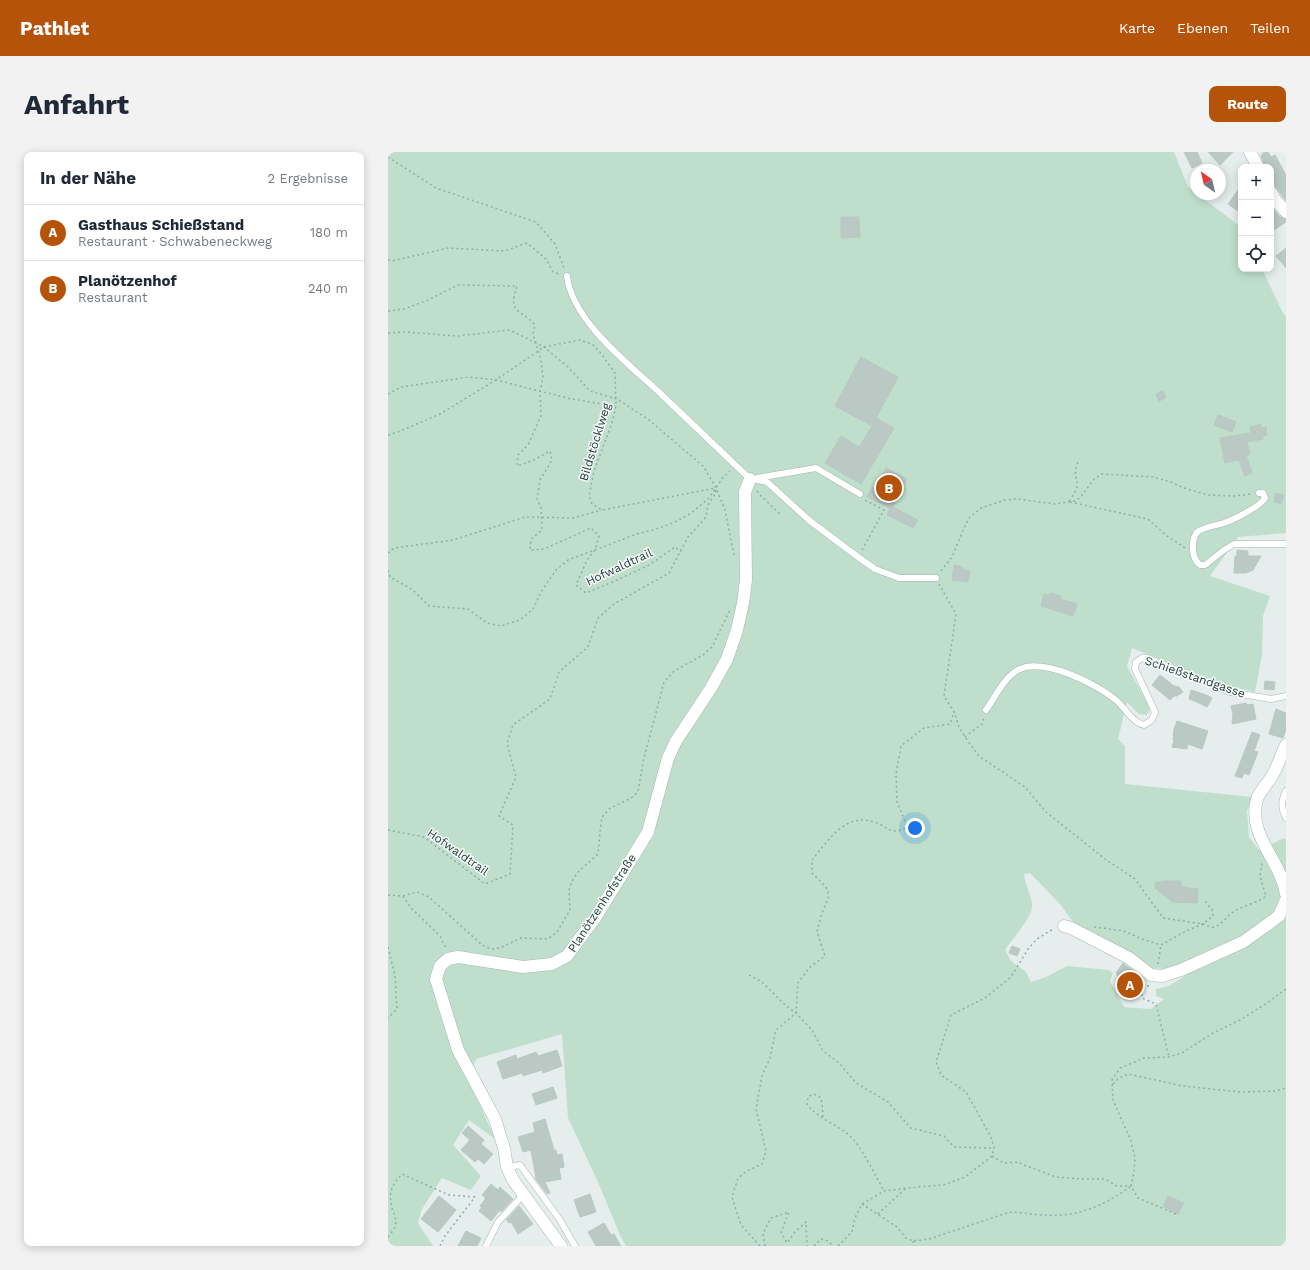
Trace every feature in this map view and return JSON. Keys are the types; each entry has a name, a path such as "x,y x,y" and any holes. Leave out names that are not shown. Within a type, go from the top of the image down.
{"street":[{"path":"1250,152 1256,164"},
{"path":"1274,197 1286,212"},
{"name":"Planötzenhofstraße","path":"448,959 458,957 522,967 552,964 567,956 595,918 648,832 668,758 676,741 711,688 727,659 737,630 746,580 745,492 750,479"},
{"path":"1286,745 1273,775 1258,798 1255,814 1256,828 1283,879 1286,894"},
{"path":"1064,926 1071,928 1129,958 1151,975 1162,976 1181,970 1243,942 1279,916 1286,900"},
{"path":"448,959 440,966 436,979 458,1050 495,1119 504,1148 507,1167 512,1180 524,1194 561,1246"}],"lane":[{"path":"567,276 569,289 573,298 597,333 750,479 763,480 767,482 810,521 875,569 899,578 936,578"},
{"path":"750,479 816,468 860,494"},
{"path":"1259,493 1265,496 1265,500 1262,503 1225,523 1207,527 1197,532 1194,537 1193,553 1197,563 1203,566 1234,544 1286,544"},
{"name":"Schießstandgasse","path":"986,710 1006,680 1014,673 1026,667 1050,668 1073,676 1098,688 1116,700 1139,723 1144,725 1152,720 1155,712 1135,672 1136,662 1142,658 1147,658 1230,692 1270,699 1286,696"},
{"path":"1286,791 1282,798 1281,809 1286,818"},
{"path":"507,1167 520,1165 560,1220 575,1246"},
{"path":"486,1246 498,1222 524,1194"}],"path":[{"path":"388,157 436,188 536,222 555,244 567,276"},
{"path":"388,260 392,261 448,248 504,251 527,243 546,260 552,272 567,276"},
{"path":"388,311 404,309 428,300 458,285 517,286 513,298 514,306 521,314 535,325 533,334 541,360 543,377 540,392 541,416 528,445 518,455 518,466 534,460 550,451 552,460 540,480 537,500 541,507 542,530 531,539 530,550 544,549 591,528 599,536 595,550"},
{"path":"388,333 406,332 457,336 510,330 535,344 544,347 568,367 590,390 617,399 649,420 704,467 716,488 725,510 735,557"},
{"name":"Bildstöcklweg","path":"388,435 440,414 496,380 544,347 580,340 592,344 615,373 617,399 612,423 594,471 589,496 592,504 602,510"},
{"path":"609,364 613,361"},
{"path":"388,394 401,387 469,377 496,380 571,399 616,406"},
{"path":"1068,502 1078,485 1074,476 1079,459"},
{"path":"388,570 390,577 413,590 429,606 468,609 487,623 501,626 520,620 532,609 541,592 556,570 568,560 638,534 673,523 690,514 709,498 724,476 736,466"},
{"path":"1259,493 1234,496 1208,495 1153,477 1102,474 1094,479 1080,498 1075,501 1049,504 1017,499 1005,500 981,508 969,518 952,557 936,578 956,614 944,696 954,712 959,727 965,737 979,756 1025,787 1046,812 1105,859 1135,879 1163,918 1204,924 1208,927 1214,927 1235,911 1266,896 1260,876 1262,862 1267,864 1272,859"},
{"path":"750,479 760,495 782,515"},
{"path":"388,553 394,548 453,540 524,517 572,518 602,510 716,488"},
{"name":"Hofwaldtrail","path":"388,830 424,837 485,884 510,874 513,825 498,816 516,777 507,743 513,725 550,699 559,672 588,647 598,618 614,604 669,573 688,537 706,517 708,505 716,494 716,488"},
{"path":"860,494 866,500 884,510 866,542"},
{"path":"1068,502 1148,519 1167,536 1193,553"},
{"name":"Hofwaldtrail","path":"595,550 587,560 576,585 586,593 649,565 675,547 681,552"},
{"path":"388,895 403,896 417,892 429,897 482,946 491,949 500,948 522,938 548,939 557,932 570,910 569,890 572,881 578,872 598,854 601,822 603,816 609,809 631,798 638,792 643,762 664,682 674,671 703,655 712,647 731,607"},
{"path":"965,737 982,724 986,710"},
{"path":"760,1246 741,1225 732,1197 738,1178 747,1171 762,1164 766,1151 756,1109 762,1076 770,1058 776,1030 796,1013 798,983 810,967 825,956 817,932 821,916 829,896 826,887 812,873 812,860 840,827 860,819 875,822 892,832 903,830 907,826 897,802 896,774 901,746 924,728 950,724 954,712"},
{"path":"403,896 411,908 440,936 446,946 448,959"},
{"path":"1089,926 1124,931 1161,945 1186,931 1204,924 1213,916 1213,911 1204,900"},
{"path":"838,1246 852,1232 855,1218 862,1204 884,1191 942,1185 965,1177 992,1156 994,1148 991,1137 966,1092 941,1075 936,1062 951,1015 985,998 1011,977 1028,949 1037,938 1050,930 1064,926"},
{"path":"1157,976 1156,972 1159,968 1158,964 1161,945"},
{"path":"388,948 395,975 397,1009 388,1018"},
{"path":"749,975 762,982 783,1003 796,1013 812,1030 823,1051 839,1063 856,1083 888,1102 911,1128 944,1136 954,1147 994,1148"},
{"path":"1149,986 1142,986 1142,998 1156,1004 1170,1057"},
{"path":"1176,1214 1138,1198 1131,1186 1135,1158 1131,1141 1113,1100 1112,1080 1120,1068 1144,1058 1170,1057 1182,1053 1213,1033 1240,1020 1286,989"},
{"path":"1113,1084 1118,1078 1128,1074 1183,1086 1240,1092 1275,1091 1286,1088"},
{"path":"823,1117 822,1102 819,1096 813,1094 808,1097 807,1104 812,1110 851,1136 865,1157 884,1191"},
{"path":"992,1156 1004,1163 1019,1162 1024,1166 1056,1177 1104,1179 1117,1186 1131,1186"},
{"path":"388,1237 395,1228 396,1219 391,1205 390,1192 394,1182 402,1174 449,1195 475,1197 445,1236 440,1246"},
{"path":"862,1204 897,1227 906,1238 913,1241 930,1239 1007,1213 1014,1212 1061,1216 1082,1211 1114,1198 1131,1186"},
{"path":"878,1214 906,1188"},
{"path":"765,1246 763,1233 771,1218 789,1212 781,1232 787,1244 795,1232 806,1222 807,1246"},
{"path":"814,1246 821,1239 826,1240 834,1246"},
{"path":"913,1241 915,1246"}],"green space":[{"path":"388,152 1174,152 1188,187 1190,189 1190,200 1205,200 1238,225 1238,272 1263,272 1286,317 1286,533 1238,537 1210,576 1270,596 1263,616 1262,655 1255,692 1223,685 1132,648 1127,666 1150,708 1147,715 1139,714 1127,702 1118,739 1125,746 1125,784 1252,797 1247,811 1249,837 1259,850 1284,838 1286,839 1286,1246 626,1246 568,1118 562,1034 476,1059 468,1078 495,1139 469,1120 453,1145 481,1176 471,1190 442,1178 422,1209 418,1223 433,1246 388,1246","holes":["1030,873 1060,904 1076,926 1146,968 1170,969 1187,963 1186,975 1169,986 1156,989 1156,996 1164,999 1151,1009 1124,1007 1110,981 1113,973 1108,970 1067,966 1046,977 1031,982 1026,972 1011,961 1005,950 1030,915 1032,909 1024,874"]}],"building":[{"path":"1184,152 1197,152 1202,163 1190,164"},
{"path":"1208,152 1233,152 1221,164 1219,164"},
{"path":"1264,152 1268,152 1271,157 1275,155 1286,175 1286,201 1274,186 1274,164 1264,164 1261,156"},
{"path":"1238,190 1238,211 1228,204"},
{"path":"1274,210 1280,217 1286,219 1286,222 1274,230"},
{"path":"841,217 859,217 860,237 841,238"},
{"path":"1286,248 1286,268 1276,256"},
{"path":"861,357 898,377 876,418 894,428 861,484 825,463 841,436 859,447 872,426 835,406"},
{"path":"1163,391 1166,398 1159,401 1156,394"},
{"path":"1218,415 1236,422 1232,432 1214,425"},
{"path":"1261,424 1261,428 1266,427 1267,435 1263,436 1263,439 1247,442 1250,455 1246,455 1252,473 1245,476 1239,460 1225,463 1220,438 1251,433 1250,427"},
{"path":"886,468 907,479 893,507 918,520 913,528 887,515 890,508 867,497 872,487 876,489"},
{"path":"1276,493 1284,495 1281,504 1274,502"},
{"path":"1237,550 1248,551 1248,556 1261,556 1253,570 1246,573 1234,573 1235,556 1237,556"},
{"path":"954,565 970,571 968,582 952,580"},
{"path":"1050,593 1061,596 1060,599 1077,604 1073,616 1041,606 1044,594 1049,596"},
{"path":"1160,675 1174,686 1179,687 1183,692 1177,696 1174,696 1170,700 1152,685"},
{"path":"1265,681 1275,682 1274,690 1264,689"},
{"path":"1191,690 1212,698 1207,707 1189,699"},
{"path":"1246,703 1247,705 1253,704 1256,719 1232,724 1233,714 1231,706"},
{"path":"1276,709 1286,713 1286,729 1283,738 1269,734"},
{"path":"1177,721 1208,731 1202,749 1188,744 1187,749 1172,747 1174,741 1174,729"},
{"path":"1252,732 1260,735 1254,751 1258,752 1249,775 1244,773 1242,778 1235,776"},
{"path":"1181,881 1181,887 1198,889 1197,903 1173,902 1155,888 1155,882"},
{"path":"1012,946 1020,949 1017,956 1009,953"},
{"path":"1123,963 1137,974 1134,979 1140,993 1129,998 1116,973"},
{"path":"557,1050 562,1066 543,1073 542,1070 523,1076 522,1073 503,1079 497,1062 516,1055 517,1059 536,1052 538,1056"},
{"path":"553,1087 557,1098 536,1105 532,1094"},
{"path":"545,1119 554,1150 556,1150 557,1155 562,1154 564,1167 559,1168 561,1179 545,1182 550,1193 547,1194 535,1178 531,1150 523,1152 518,1137 535,1132 533,1123"},
{"path":"468,1126 484,1140 481,1144 493,1154 484,1164 478,1159 475,1162 461,1150 470,1140 462,1133"},
{"path":"491,1184 498,1190 500,1187 513,1199 501,1212 500,1210 491,1221 479,1211 482,1207 480,1206 486,1198 482,1195"},
{"path":"590,1194 596,1212 580,1217 574,1200"},
{"path":"439,1196 456,1210 438,1232 421,1219"},
{"path":"1168,1196 1184,1203 1178,1214 1163,1206"},
{"path":"519,1206 533,1224 518,1234 511,1222 509,1223 506,1220"},
{"path":"604,1223 611,1235 614,1234 621,1246 596,1246 588,1232"},
{"path":"466,1231 481,1238 477,1246 458,1246"}],"place":[{"name":"Planötzenhof","path":"889,488"},
{"name":"Gasthaus Schießstand","path":"1130,985"}]}
